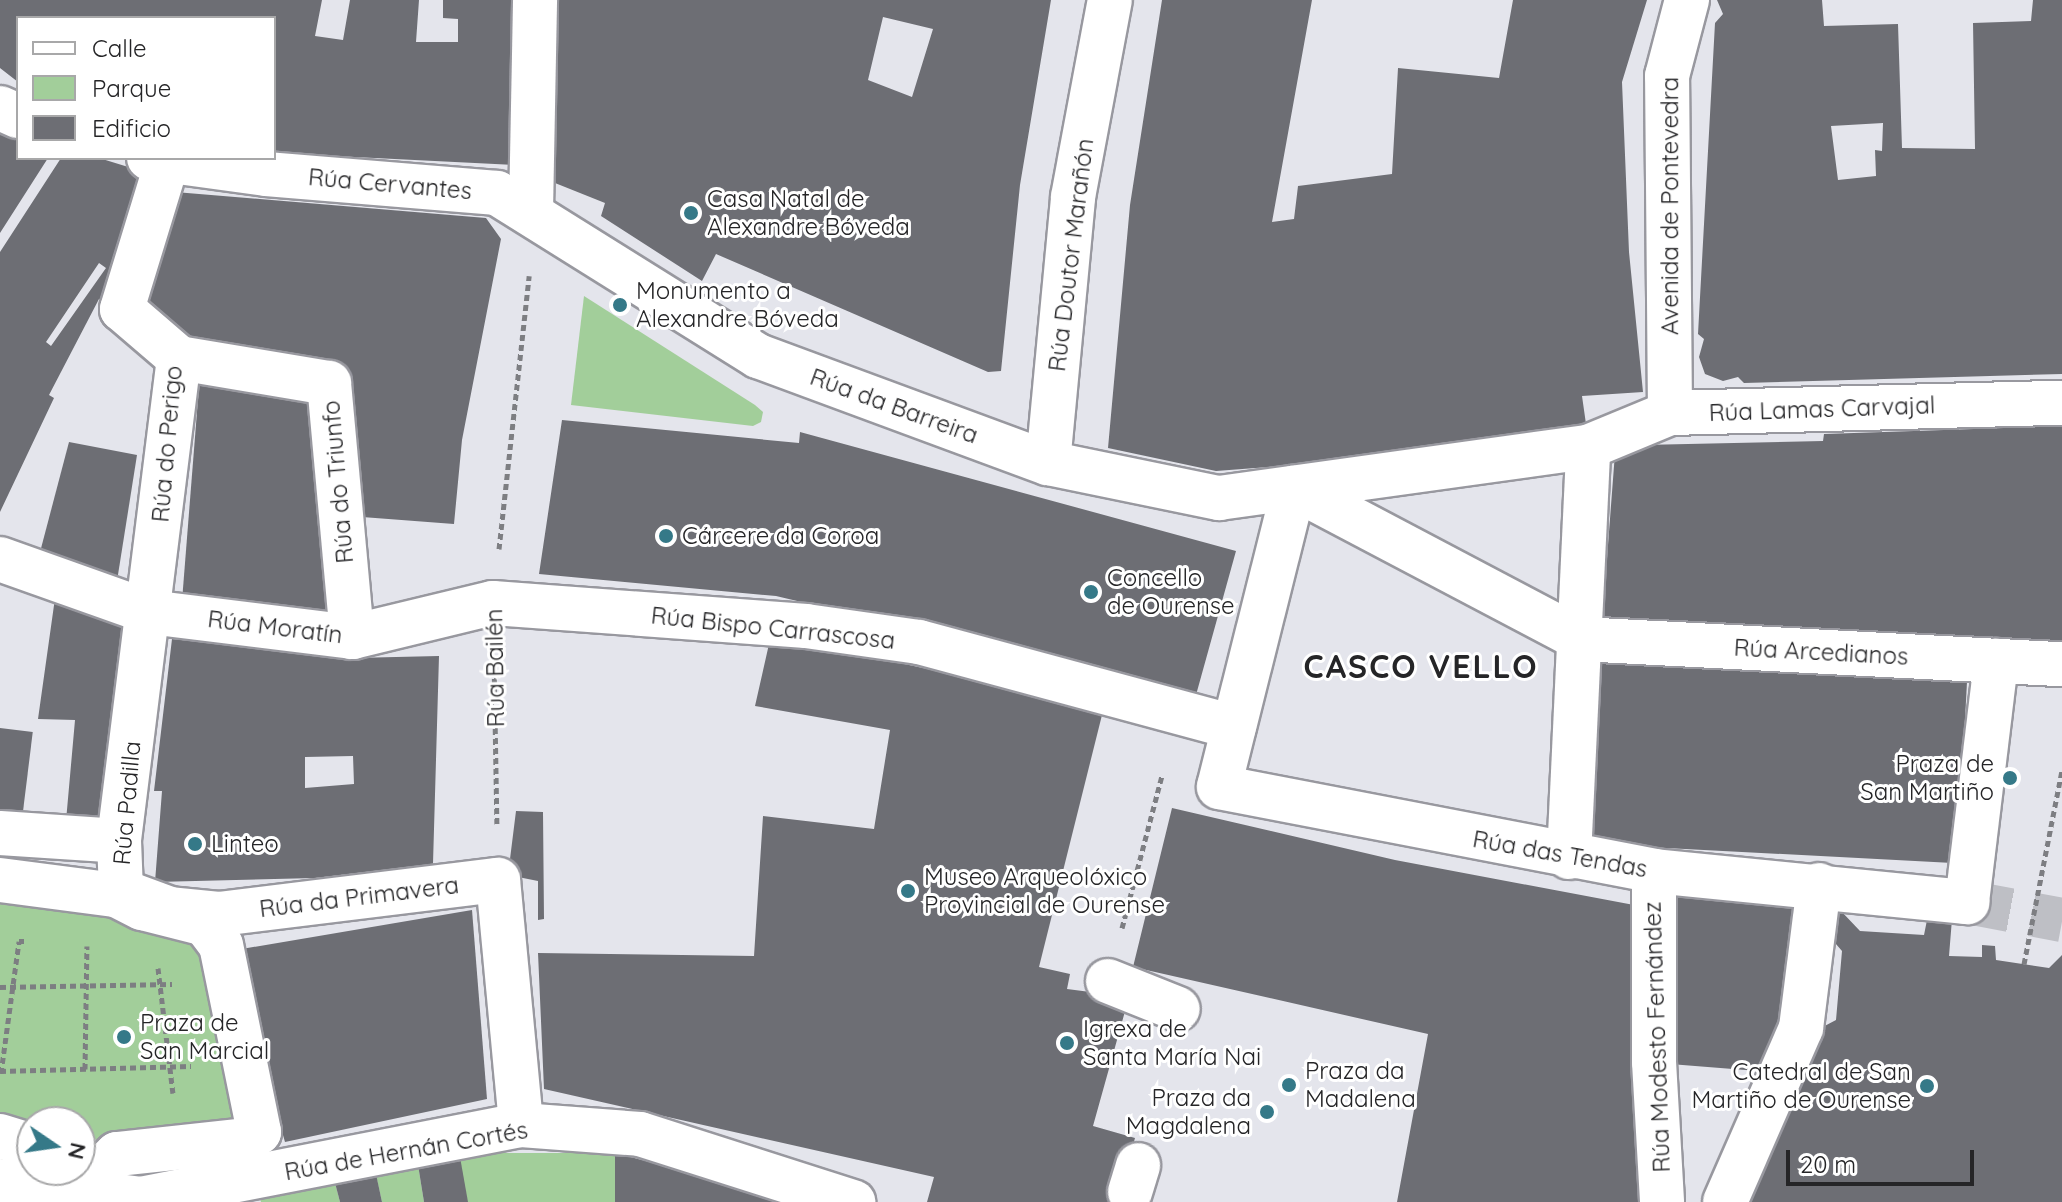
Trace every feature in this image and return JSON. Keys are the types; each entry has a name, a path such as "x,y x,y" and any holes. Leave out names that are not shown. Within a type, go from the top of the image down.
{"street":[{"path":"531,211 535,0"},
{"name":"Rúa Doutor Marañón","path":"1048,463 1073,197 1110,0"},
{"name":"Avenida de Pontevedra","path":"1670,413 1667,76 1687,0"},
{"name":"Rúa Cervantes","path":"158,160 497,193 531,211"},
{"name":"Rúa do Perigo","path":"149,612 179,358 122,309 158,160"},
{"name":"Rúa da Barreira","path":"531,211 758,356 1048,463 1219,498 1588,447"},
{"name":"Rúa do Triunfo","path":"179,358 329,383 352,637"},
{"name":"Rúa Lamas Carvajal","path":"1588,447 1670,413 2062,403"},
{"path":"1569,857 1588,447"},
{"path":"1234,727 1294,488 1580,639"},
{"name":"Rúa Moratín","path":"0,559 149,612 352,637 493,603"},
{"name":"Rúa Bispo Carrascosa","path":"493,603 806,626 919,642 1234,727"},
{"name":"Rúa Padilla","path":"149,612 119,841 121,891 170,909 220,914"},
{"name":"Rúa Arcedianos","path":"1580,639 2062,664"},
{"name":"Rúa das Tendas","path":"1234,727 1219,787 1654,871 1967,902 1996,661"},
{"path":"0,833 119,841"},
{"name":"Rúa Modesto Fernández","path":"1654,871 1654,1062 1662,1202"},
{"path":"0,880 116,895 142,908 205,924 221,945 259,1132 248,1140 117,1154 96,1167"},
{"path":"498,880 521,1125"},
{"name":"Rúa da Primavera","path":"220,914 498,880"},
{"path":"1725,1202 1801,1028 1819,885"},
{"path":"1108,981 1178,1009"},
{"name":"Rúa de Hernán Cortés","path":"72,1186 140,1199 197,1191 521,1125 640,1134 853,1202"}],"path":[{"name":"Rúa Bailén","path":"498,880 493,603 529,286 531,211"},
{"path":"1108,981 1178,712"},
{"path":"2024,964 2062,771"},
{"path":"0,1080 19,941 32,941"},
{"path":"73,941 101,941"},
{"path":"85,1069 87,941"},
{"path":"157,956 175,1110"},
{"path":"0,987 187,984"},
{"path":"1,1071 199,1066"}],"green space":[{"path":"584,296 755,405 763,412 761,422 753,426 571,405"},
{"name":"Praza de San Marcial","path":"0,868 127,875 126,926 210,928 245,1116 125,1139 96,1140 96,1106 16,1106 16,1132 0,1128"},
{"path":"460,1153 615,1153 615,1202 460,1202"},
{"path":"418,1165 424,1202 382,1202 376,1175"},
{"path":"335,1183 340,1202 261,1202 260,1199"}],"building":[{"path":"0,0 322,0 315,36 343,40 350,0 419,0 416,42 458,42 458,19 443,18 443,0 520,0 513,165 276,153 276,16 16,16 16,80 0,68"},
{"path":"556,0 1051,0 1020,185 1001,371 988,372 716,254 702,281 601,216 605,203 545,179","holes":["883,17 933,29 912,97 868,80"]},
{"path":"1162,0 1312,0 1272,222 1294,219 1298,186 1392,174 1398,68 1499,78 1513,0 1647,0 1622,82 1629,252 1643,392 1582,396 1586,424 1337,462 1216,471 1108,448 1130,205"},
{"path":"1717,0 1822,0 1824,26 1898,24 1902,148 1975,149 1973,23 2031,21 2033,0 2062,0 2062,374 1744,383 1738,377 1723,381 1705,374 1699,357 1704,339 1698,334 1715,23 1723,14","holes":["1883,123 1882,151 1875,150 1876,176 1838,180 1831,126"]},
{"path":"0,125 16,130 16,160 47,160 0,233"},
{"path":"60,160 106,160 151,174 116,299 99,299 49,395 54,398 0,512 0,252","holes":["99,263 106,268 51,346 46,342"]},
{"path":"163,191 486,218 501,239 462,440 454,524 349,516 343,432 350,371 224,358 140,310"},
{"path":"200,374 322,395 342,615 182,601"},
{"path":"562,420 799,443 800,432 1236,551 1196,695 776,596 539,574"},
{"path":"2062,426 2062,654 1602,624 1615,453 1642,445 1823,441 1824,434"},
{"path":"69,442 137,455 117,581 39,556"},
{"path":"56,591 130,612 105,823 66,821 75,720 38,719"},
{"path":"172,639 353,658 439,656 433,864 315,878 155,882 162,791 154,791","holes":["353,756 354,784 305,788 305,757"]},
{"name":"Museo Arqueolóxico Provincial de Ourense","path":"769,644 900,663 1015,688 1102,715 1039,967 1070,974 1067,989 1129,997 1093,1126 1135,1138 1117,1202 927,1202 934,1177 544,1089 538,953 754,956 763,816 874,829 890,730 755,706"},
{"path":"1595,653 1967,673 1957,863 1585,844"},
{"path":"0,728 33,732 22,818 0,816"},
{"path":"1172,808 1395,860 1634,905 1645,1202 1397,1202 1428,1034 1133,967"},
{"path":"516,811 543,812 544,919 538,920 538,881 508,875"},
{"path":"1673,887 1799,903 1783,1021 1758,1071 1670,1064"},
{"path":"472,910 487,1099 285,1142 230,951"},
{"name":"Catedral de San Martiño de Ourense","path":"1841,911 1860,931 1924,935 1928,915 1952,919 1949,956 1982,957 1982,945 1995,946 1996,960 2049,968 2062,955 2062,1202 1745,1202 1817,1030 1836,1020 1842,951 1823,929"},
{"path":"615,1153 750,1188 779,1202 615,1202"},
{"path":"460,1157 468,1202 424,1202 418,1165"},
{"path":"376,1174 382,1202 340,1202 335,1183"}],"tunnel":[{"path":"1967,902 2062,920"}],"place":[{"name":"Casa Natal de Alexandre Bóveda","path":"691,213"},
{"name":"Monumento a Alexandre Bóveda","path":"620,305"},
{"name":"Cárcere da Coroa","path":"666,536"},
{"name":"Concello de Ourense","path":"1091,592"},
{"name":"Praza de San Martiño","path":"2010,778"},
{"name":"Linteo","path":"195,844"},
{"name":"Museo Arqueolóxico Provincial de Ourense","path":"908,891"},
{"name":"Praza de San Marcial","path":"124,1037"},
{"name":"Igrexa de Santa María Nai","path":"1067,1043"},
{"name":"Praza da Madalena","path":"1289,1085"},
{"name":"Catedral de San Martiño de Ourense","path":"1927,1086"},
{"name":"Praza da Magdalena","path":"1267,1112"}],"district":[{"name":"CASCO VELLO","path":"1421,666"}]}
